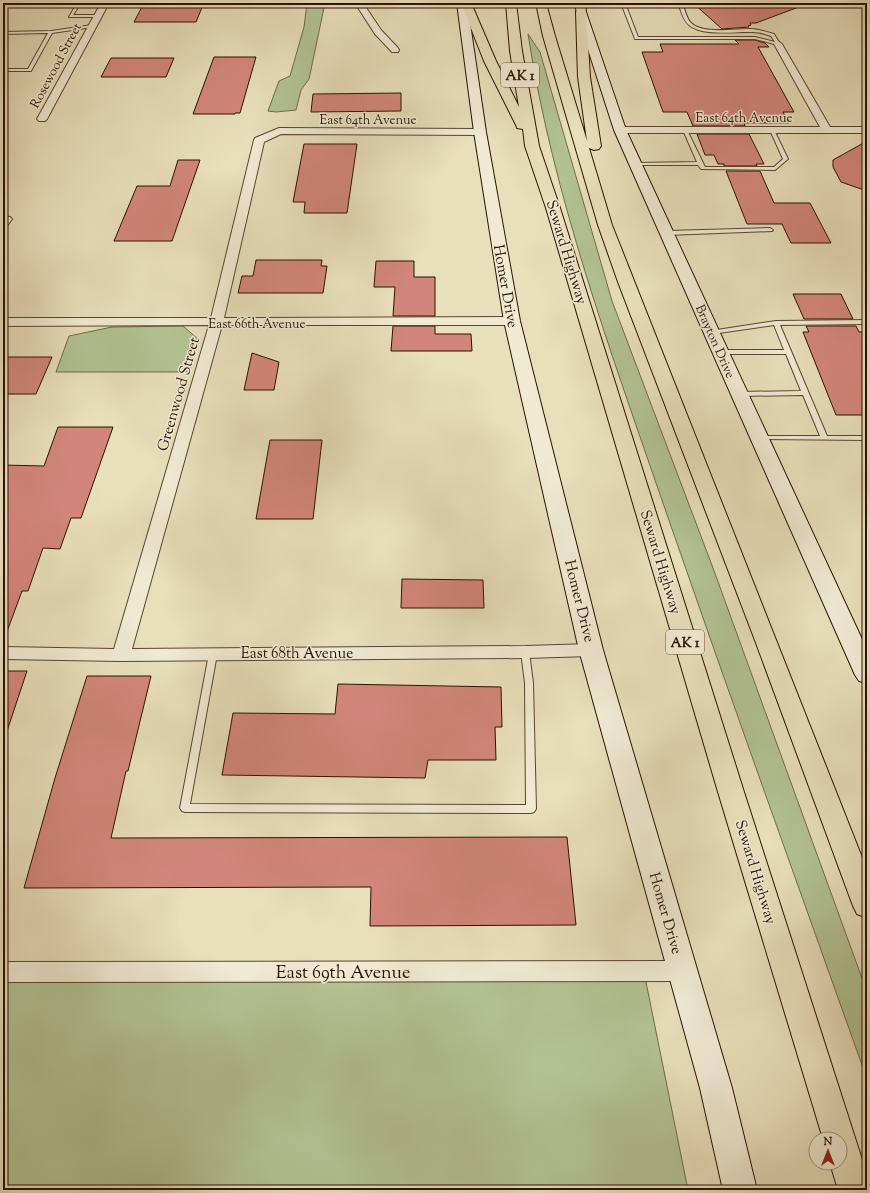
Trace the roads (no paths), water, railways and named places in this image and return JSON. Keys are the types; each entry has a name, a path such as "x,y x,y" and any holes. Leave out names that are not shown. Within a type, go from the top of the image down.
{"highway":[{"path":"466,3 490,61 532,146"},
{"name":"Seward Highway","path":"511,3 516,51 532,146 558,223 733,799 837,1131"},
{"name":"AK 1","path":"541,3 549,36 605,225 867,906"},
{"path":"580,7 584,78 605,225"},
{"path":"848,1168 855,1190"}],"street":[{"name":"Rosewood Street","path":"42,119 105,3"},
{"path":"360,3 378,32 395,50"},
{"name":"Homer Drive","path":"462,3 480,132 512,321 591,650 716,1088 740,1190"},
{"name":"Brayton Drive","path":"580,7 620,130 866,668"},
{"path":"778,44 827,130"},
{"name":"East 64th Avenue","path":"620,130 867,130"},
{"name":"East 64th Avenue","path":"259,140 279,131 480,132"},
{"name":"Greenwood Street","path":"121,655 216,323 259,140"},
{"name":"East 66th Avenue","path":"3,322 216,323 512,321"},
{"name":"East 68th Avenue","path":"3,654 121,655 525,652 591,650"},
{"name":"East 69th Avenue","path":"3,972 683,971"}],"lane":[{"path":"79,3 70,16 98,16"},
{"path":"623,3 636,38 755,38 778,44"},
{"path":"680,3 689,24 695,28 708,30 761,31 773,35 778,44"},
{"path":"3,33 52,32 92,26"},
{"path":"3,70 29,70 52,32"},
{"path":"685,130 703,168 775,169 786,159 772,130"},
{"path":"636,164 700,163"},
{"path":"667,233 770,230"},
{"path":"712,332 776,323 867,322"},
{"path":"776,323 824,438"},
{"path":"721,352 788,352"},
{"path":"740,394 805,393"},
{"path":"760,438 867,438"},
{"path":"213,654 185,808 531,809 529,683 525,652"}]}
